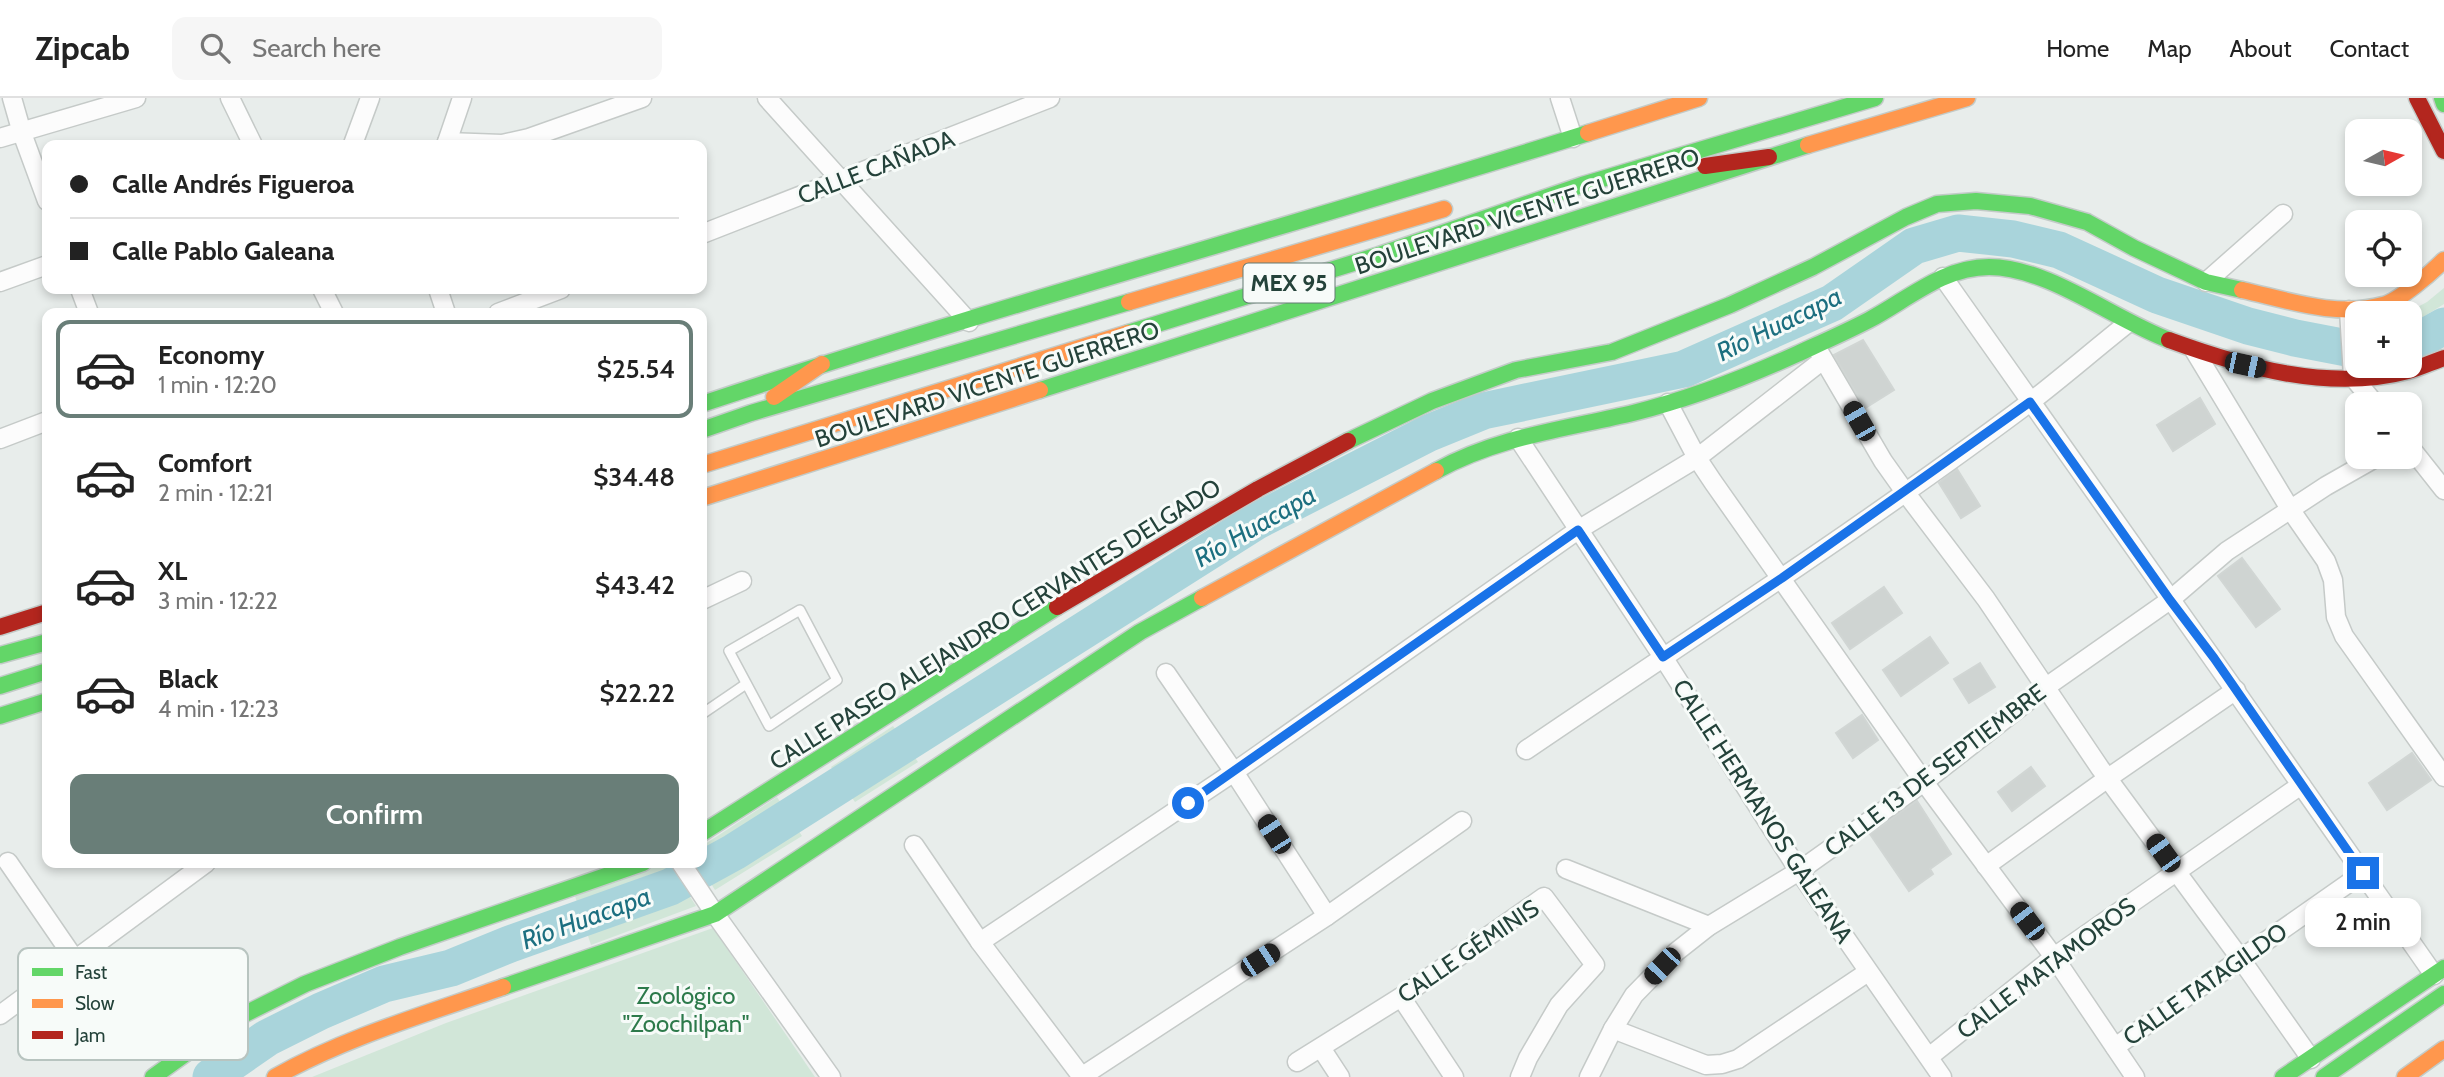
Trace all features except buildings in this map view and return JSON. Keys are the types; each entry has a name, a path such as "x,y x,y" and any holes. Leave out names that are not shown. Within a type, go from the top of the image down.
{"main road":[{"path":"707,402 822,364 969,322 1699,98"},
{"name":"BOULEVARD VICENTE GUERRERO","path":"707,463 1379,255 1582,185 1875,98"},
{"name":"BOULEVARD VICENTE GUERRERO","path":"707,496 1769,157 1967,98"},
{"path":"2417,98 2444,151"},
{"path":"2442,98 2444,104"},
{"path":"1582,185 1769,157"},
{"name":"CALLE PASEO ALEJANDRO CERVANTES DELGADO","path":"707,830 1069,599 1258,489 1362,433 1432,401 1516,370 1612,352 1730,305 1813,267 1906,217 1937,204 1976,201 2030,206 2087,222 2206,282 2314,306 2345,310"},
{"name":"BOULEVARD VICENTE GUERRERO","path":"707,428 751,413 1454,207"},
{"name":"CALLE PASEO ALEJANDRO CERVANTES DELGADO","path":"2391,301 2429,275 2444,260"},
{"path":"275,1077 296,1065 373,1032 714,913 1140,632 1465,455 1518,438 1668,403 1819,352 1943,277 1964,270 1990,267 2032,275 2128,323 2224,360 2267,369 2345,373"},
{"path":"2422,368 2444,358"},
{"path":"751,413 822,364"},
{"path":"0,626 42,613"},
{"path":"0,655 42,643"},
{"path":"0,686 42,673"},
{"path":"0,716 42,703"},
{"path":"248,1013 327,976 463,925 628,868"},
{"path":"2283,1077 2439,971"},
{"path":"2324,1077 2444,994"},
{"path":"2405,1077 2444,1049"},
{"path":"153,1077 176,1060"}],"street":[{"path":"12,98 42,187"},
{"path":"0,138 135,98"},
{"path":"230,98 251,140"},
{"path":"354,140 370,98"},
{"path":"448,140 462,98"},
{"path":"518,140 642,98"},
{"path":"767,98 969,322"},
{"path":"1560,98 1573,138"},
{"name":"CALLE CAÑADA","path":"707,232 1044,99"},
{"path":"2206,282 2283,214"},
{"path":"0,282 42,267"},
{"path":"1943,277 2363,873 2439,971"},
{"path":"511,308 548,294"},
{"path":"1526,750 1905,492 2030,402 2128,323"},
{"path":"2194,350 2290,509 2326,561 2333,580 2336,617 2344,636 2444,777"},
{"path":"980,942 1234,772 1578,530 1697,458 1819,352 1883,461 1986,599 2108,778 2241,958 2311,1059"},
{"path":"1668,403 1697,458 1924,782 2054,957 2135,1077"},
{"path":"0,439 42,423"},
{"name":"CALLE HERMANOS GALEANA","path":"1518,438 1663,657 1799,871 1942,1077"},
{"path":"2422,462 2444,490"},
{"path":"2290,509 2357,469"},
{"name":"CALLE 13 DE SEPTIEMBRE","path":"1589,1077 1634,995 1675,952 1709,926 1799,871 1924,782 2046,687 2170,600 2227,551 2290,509"},
{"path":"707,598 742,581"},
{"path":"1166,673 1327,916"},
{"path":"1986,866 2236,690"},
{"name":"CALLE MATAMOROS","path":"1929,1057 2054,957 2301,785"},
{"path":"914,845 980,942 1081,1077 1327,916 1462,821"},
{"path":"8,862 67,948"},
{"path":"93,948 199,868"},
{"path":"684,868 831,1077"},
{"path":"1566,869 1709,926"},
{"name":"CALLE TATAGILDO","path":"2115,1047 2363,873"},
{"name":"CALLE GÉMINIS","path":"1297,1062 1401,996 1544,897 1595,965 1559,1005 1520,1077"},
{"path":"1613,1029 1706,1065 1722,1064 1738,1059 1868,972"},
{"path":"1401,996 1454,1077"},
{"path":"0,1015 18,1002"},
{"path":"1321,1048 1340,1077"}],"lane":[{"path":"800,610 837,680 769,726 746,684 729,651 800,610"},
{"path":"707,711 746,684"}],"green space":[{"path":"2444,288 2444,304 2422,318 2422,305"},
{"path":"893,726 918,762 855,802 831,767"},
{"path":"777,797 802,836 715,890 701,868 707,868 707,843"},
{"path":"648,868 671,868 696,906 591,945 575,896"},
{"name":"Zoológico \"Zoochilpan\"","path":"713,928 815,1077 312,1077 446,1023"}],"waterway":[{"name":"Río Huacapa","path":"707,867 1255,522 1429,433 1483,411 1684,369 1832,303 1914,246 1958,233 2013,239 2059,250 2157,295 2248,326 2345,348"},
{"name":"Río Huacapa","path":"2422,337 2444,326"},
{"name":"Río Huacapa","path":"248,1051 267,1038 321,1011 384,984 451,968 670,887 705,868"},
{"name":"Río Huacapa","path":"211,1077 235,1060"}],"traffic: fast":[{"path":"1128,333 1379,255 1582,185 1875,98"},
{"path":"2442,98 2444,104"},
{"path":"707,402 923,333 1588,133"},
{"path":"1040,390 1808,145"},
{"path":"1348,441 1432,401 1516,370 1612,352 1730,305 1813,267 1906,217 1937,204 1976,201 2030,206 2087,222 2206,282 2242,290"},
{"path":"1436,471 1459,459 1507,442 1633,413 1737,380 1860,324 1941,278 1972,268 2011,269 2034,275 2169,340"},
{"path":"707,428 1129,302"},
{"path":"503,987 715,914 1140,632 1202,598"},
{"path":"707,830 1057,607"},
{"path":"0,655 42,643"},
{"path":"0,686 42,673"},
{"path":"0,716 42,703"},
{"path":"248,1012 305,984 400,947 629,868"},
{"path":"2283,1077 2444,968"},
{"path":"2324,1077 2444,994"},
{"path":"153,1077 177,1060"}],"traffic: slow":[{"path":"1588,133 1699,98"},
{"path":"1808,145 1967,98"},
{"path":"1129,302 1444,209"},
{"path":"2242,290 2330,309 2366,308 2383,305 2397,298 2444,260"},
{"path":"707,463 1128,333"},
{"path":"774,397 822,364"},
{"path":"707,496 1040,390"},
{"path":"1202,598 1436,471"},
{"path":"275,1077 358,1038 503,987"},
{"path":"2405,1077 2444,1049"}],"traffic: jam":[{"path":"2417,98 2444,151"},
{"path":"1705,166 1769,157"},
{"path":"2169,340 2256,367 2317,378 2378,377 2412,370 2444,358"},
{"path":"1057,607 1258,489 1348,441"},
{"path":"0,627 42,614"}],"route":[{"path":"1188,803 1578,530 1663,657 1782,578 2030,402 2214,658 2363,873"}]}
